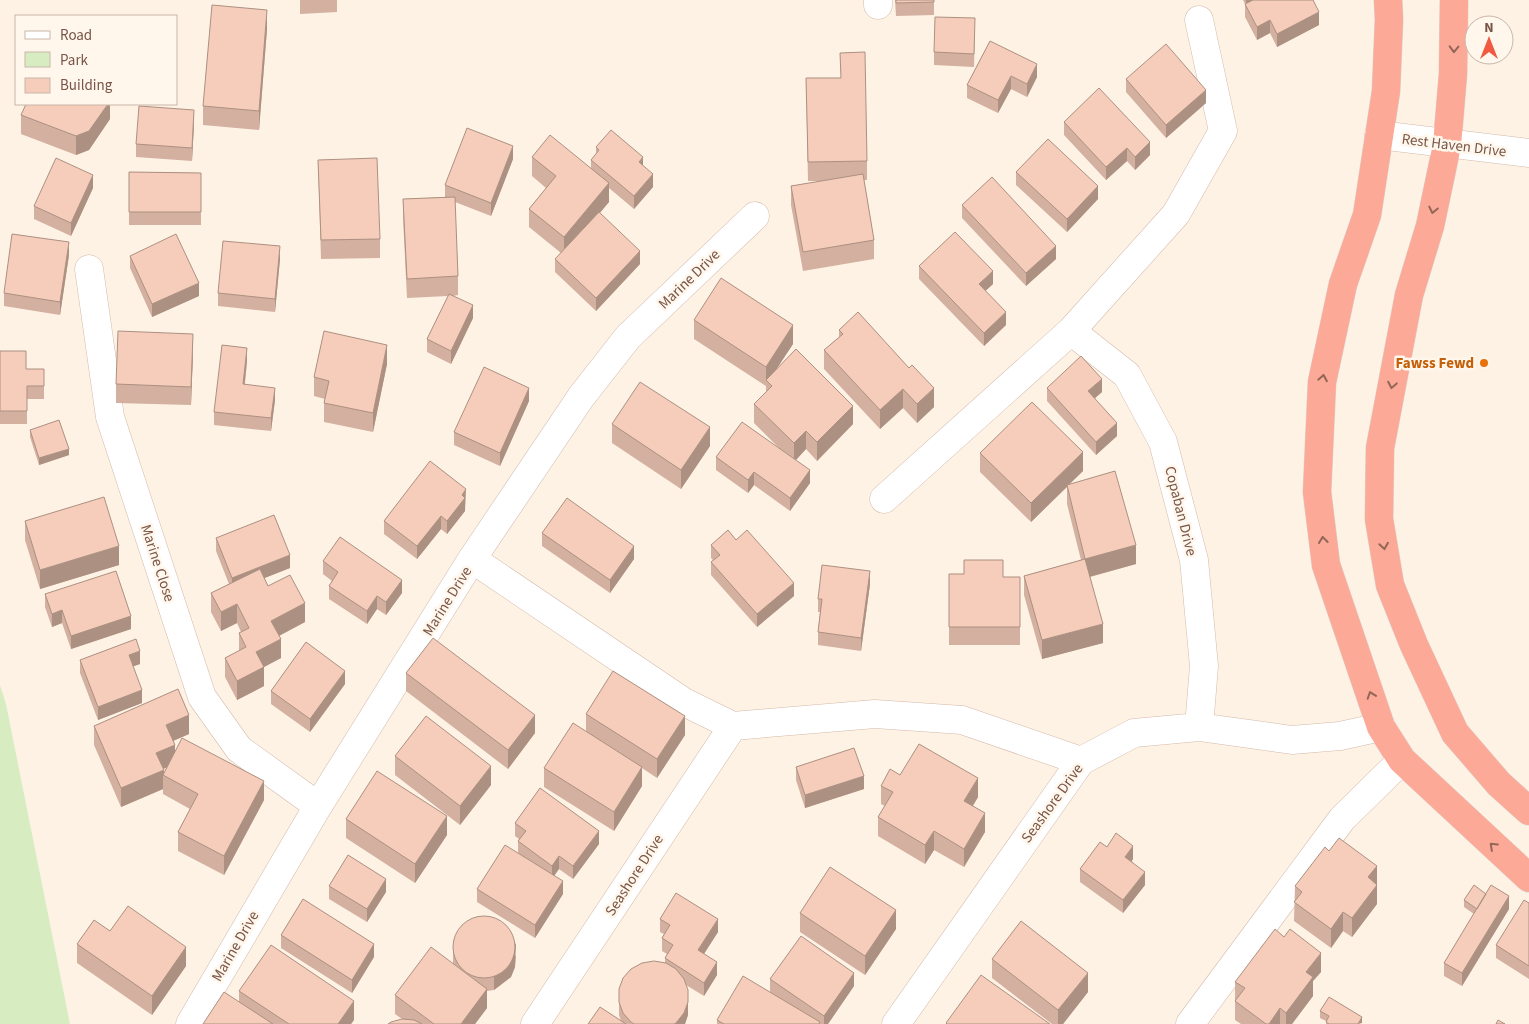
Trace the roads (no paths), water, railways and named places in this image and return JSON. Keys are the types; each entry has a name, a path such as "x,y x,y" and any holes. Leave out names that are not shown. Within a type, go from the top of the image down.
{"highway":[{"path":"1388,0 1386,91 1367,215 1343,284 1322,382 1317,492 1326,565 1381,727 1402,760 1529,878"},
{"path":"1454,0 1453,74 1447,145 1430,226 1409,295 1380,448 1380,519 1390,585 1414,645 1455,733 1499,784 1529,811"}],"street":[{"path":"884,499 1071,331 1176,214 1223,131 1199,20"},
{"name":"Rest Haven Drive","path":"1379,136 1529,154"},
{"name":"Marine Drive","path":"190,1024 318,806 472,559 582,397 628,337 755,216"},
{"name":"Marine Close","path":"89,270 110,417 202,697 239,749 318,806"},
{"name":"Copaban Drive","path":"1071,331 1127,375 1163,442 1194,560 1204,666 1199,727"},
{"path":"472,559 684,702 733,726 875,714 962,720 1081,761"},
{"name":"Seashore Drive","path":"535,1024 733,726"},
{"name":"Seashore Drive","path":"896,1024 1081,761 1134,733 1199,727 1292,740 1340,736 1381,727"},
{"path":"1190,1024 1342,819 1402,760"}],"place":[{"name":"Fawss Fewd","path":"1484,363"}]}
